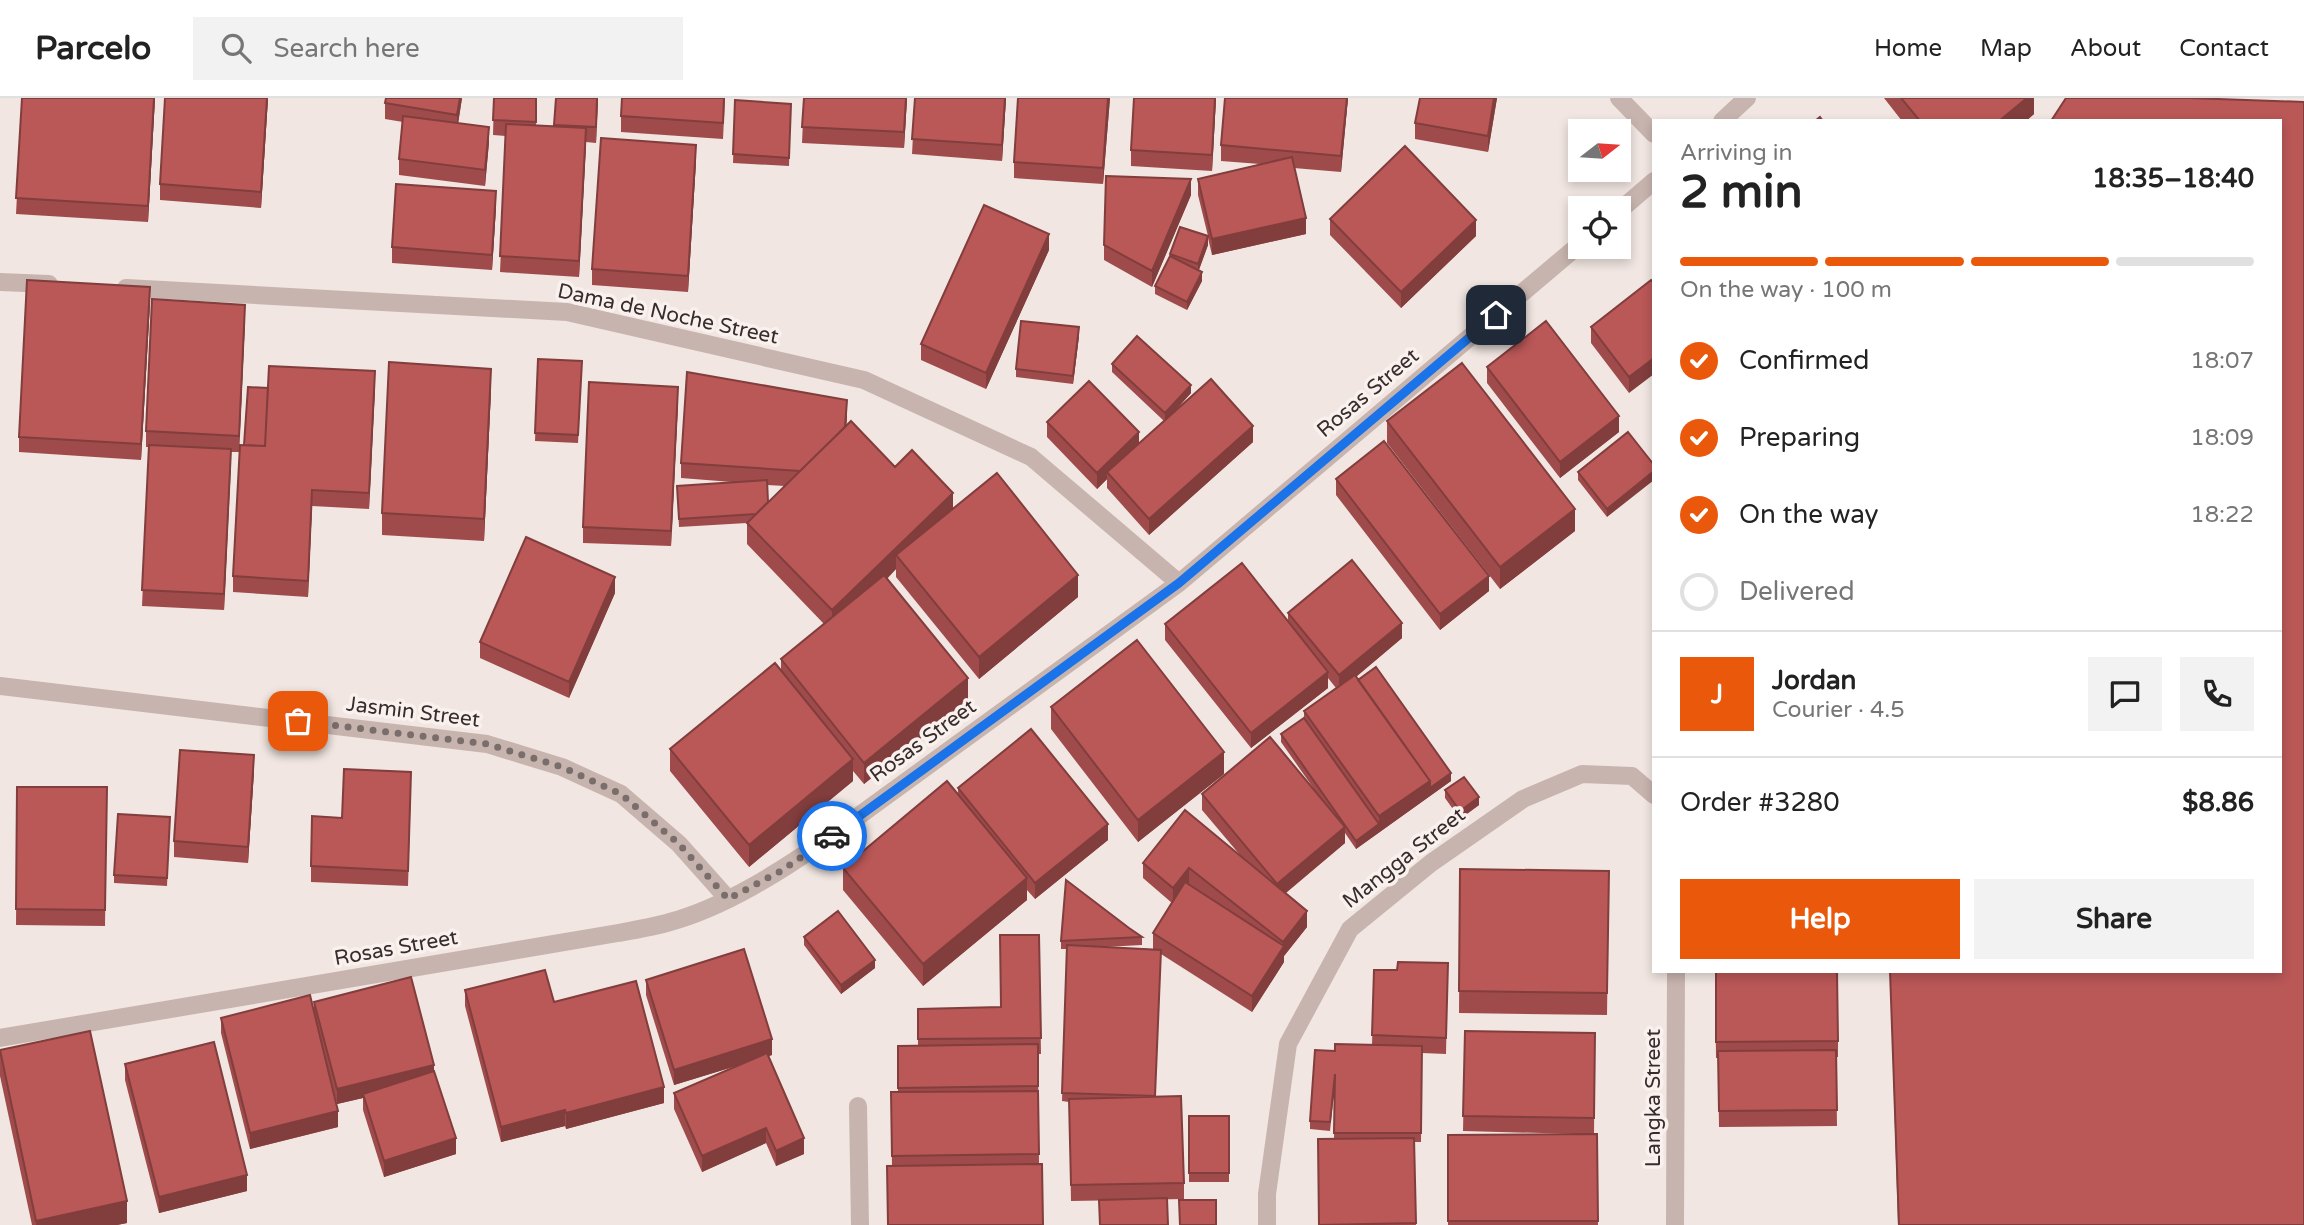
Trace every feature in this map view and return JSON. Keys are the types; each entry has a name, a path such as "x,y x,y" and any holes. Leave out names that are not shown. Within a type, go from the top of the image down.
{"street":[{"path":"1619,98 1652,132"},
{"path":"1724,119 1747,98"},
{"path":"1631,201 1652,183"},
{"name":"Rosas Street","path":"0,1038 618,933 673,921 728,899 781,871 827,839 1179,583 1568,254"},
{"path":"0,282 69,285"},
{"name":"Dama de Noche Street","path":"111,288 567,312 864,380 1031,457 1179,583"},
{"name":"Jasmin Street","path":"0,685 487,744 562,767 621,794 679,844 728,899"},
{"name":"Mangga Street","path":"1267,1225 1267,1194 1288,1044 1350,929 1431,863 1523,799 1582,774 1632,776 1652,793"},
{"name":"Langka Street","path":"1675,1225 1676,973"},
{"path":"859,1107 860,1225"}],"building":[{"path":"22,98 154,98 148,206 16,198"},
{"path":"165,98 267,98 261,192 160,184"},
{"path":"386,98 460,98 457,115 385,103"},
{"path":"494,98 536,98 536,122 493,120"},
{"path":"556,98 597,98 596,127 554,125"},
{"path":"622,98 724,98 723,123 621,116"},
{"path":"804,98 906,98 904,132 802,127"},
{"path":"915,98 1005,98 1002,145 912,139"},
{"path":"1018,98 1108,98 1103,168 1014,162"},
{"path":"1134,98 1215,98 1212,155 1131,150"},
{"path":"1225,98 1347,98 1341,156 1221,145"},
{"path":"1420,98 1494,98 1488,136 1415,123"},
{"path":"1901,98 2027,98 2001,119 1918,119"},
{"path":"2066,98 2304,102 2304,1225 1899,1225 1890,973 2282,973 2282,119 2052,119"},
{"path":"735,100 791,104 789,158 733,154"},
{"path":"403,116 489,127 485,170 399,159"},
{"path":"506,124 586,128 579,261 500,256"},
{"path":"601,138 696,145 688,276 592,269"},
{"path":"1405,146 1476,220 1401,292 1330,219"},
{"path":"1292,157 1306,218 1212,239 1198,179"},
{"path":"1106,176 1191,179 1152,271 1104,245"},
{"path":"396,184 496,191 492,255 392,247"},
{"path":"984,205 1049,234 986,373 921,344"},
{"path":"1180,227 1208,236 1198,264 1170,254"},
{"path":"1170,256 1202,272 1187,302 1155,286"},
{"path":"27,280 150,287 141,444 19,437"},
{"path":"1652,281 1652,360 1629,377 1591,327"},
{"path":"152,299 245,305 239,436 146,431"},
{"path":"1021,321 1079,327 1073,376 1016,369"},
{"path":"1546,321 1619,416 1560,462 1487,367"},
{"path":"1137,336 1191,385 1165,413 1112,364"},
{"path":"538,359 582,361 578,435 535,433"},
{"path":"389,362 491,369 484,519 382,513"},
{"path":"1462,363 1575,509 1500,567 1387,421"},
{"path":"269,366 375,371 369,493 312,490 308,581 233,576 240,445 265,446"},
{"path":"687,372 847,400 845,427 800,471 681,463"},
{"path":"1211,379 1253,426 1149,519 1107,472"},
{"path":"1089,381 1139,432 1097,473 1047,422"},
{"path":"589,382 678,387 671,531 583,527"},
{"path":"248,387 268,388 265,446 244,445"},
{"path":"851,421 895,467 912,450 953,493 832,610 747,523"},
{"path":"1628,432 1652,462 1652,473 1607,509 1578,472"},
{"path":"1384,441 1489,576 1440,614 1336,479"},
{"path":"149,445 231,449 224,594 142,590"},
{"path":"997,473 1078,575 979,657 896,555"},
{"path":"767,480 768,502 756,514 679,519 677,486"},
{"path":"526,537 615,577 569,682 480,642"},
{"path":"1352,560 1402,623 1339,675 1288,613"},
{"path":"1242,563 1328,672 1251,733 1165,624"},
{"path":"884,575 968,678 864,763 781,659"},
{"path":"1137,640 1224,752 1138,820 1051,707"},
{"path":"775,663 853,759 749,845 670,749"},
{"path":"1376,667 1451,773 1430,788 1430,781 1358,680"},
{"path":"1355,675 1430,781 1379,816 1304,711"},
{"path":"1304,718 1379,824 1356,841 1281,734"},
{"path":"1031,729 1108,824 1035,883 958,788"},
{"path":"1270,737 1345,827 1277,884 1202,794"},
{"path":"180,750 254,755 248,847 174,841"},
{"path":"344,769 411,772 408,871 311,866 312,816 342,818"},
{"path":"1464,777 1479,797 1460,811 1445,790"},
{"path":"947,781 1027,878 923,964 843,868"},
{"path":"17,787 107,787 105,910 16,909"},
{"path":"1185,810 1307,911 1283,942 1189,868 1173,888 1143,863"},
{"path":"118,814 170,817 167,878 114,875"},
{"path":"1460,869 1609,871 1607,993 1459,991"},
{"path":"1066,880 1129,928 1142,937 1061,941"},
{"path":"1185,882 1284,946 1252,996 1153,933"},
{"path":"838,911 875,960 841,985 804,937"},
{"path":"1000,935 1039,935 1041,1038 918,1039 918,1009 1001,1007"},
{"path":"1067,945 1161,950 1155,1096 1062,1093"},
{"path":"744,949 772,1039 674,1070 646,980"},
{"path":"1398,962 1448,963 1446,1038 1372,1035 1374,970 1397,970"},
{"path":"545,970 554,1002 636,981 664,1087 501,1127 465,990"},
{"path":"1716,973 1837,973 1838,1041 1716,1042"},
{"path":"411,977 434,1065 337,1089 314,1002"},
{"path":"310,995 338,1111 250,1133 221,1018"},
{"path":"90,1031 127,1201 36,1221 0,1050"},
{"path":"1465,1031 1595,1033 1594,1118 1463,1116"},
{"path":"214,1042 247,1175 159,1197 125,1064"},
{"path":"1038,1044 1038,1086 898,1088 898,1046"},
{"path":"1335,1044 1422,1046 1421,1133 1334,1133 1335,1074 1330,1122 1310,1121 1315,1050 1335,1051"},
{"path":"1836,1050 1837,1110 1719,1111 1718,1051"},
{"path":"767,1053 804,1138 776,1151 766,1128 702,1156 674,1093"},
{"path":"434,1071 456,1138 384,1161 363,1094"},
{"path":"1038,1091 1039,1154 892,1156 891,1092"},
{"path":"1181,1096 1184,1183 1071,1185 1069,1099"},
{"path":"1189,1116 1229,1116 1229,1173 1189,1173"},
{"path":"1597,1134 1598,1221 1448,1221 1448,1135"},
{"path":"1414,1138 1416,1223 1319,1225 1318,1139"},
{"path":"1042,1164 1043,1225 888,1225 887,1166"},
{"path":"1167,1198 1168,1225 1100,1225 1099,1200"},
{"path":"1179,1200 1216,1200 1216,1225 1180,1225"}],"way so far":[{"path":"298,721 487,744 562,767 621,794 679,844 728,899 781,871 832,836"}],"route":[{"path":"832,836 1179,583 1496,315"}]}
